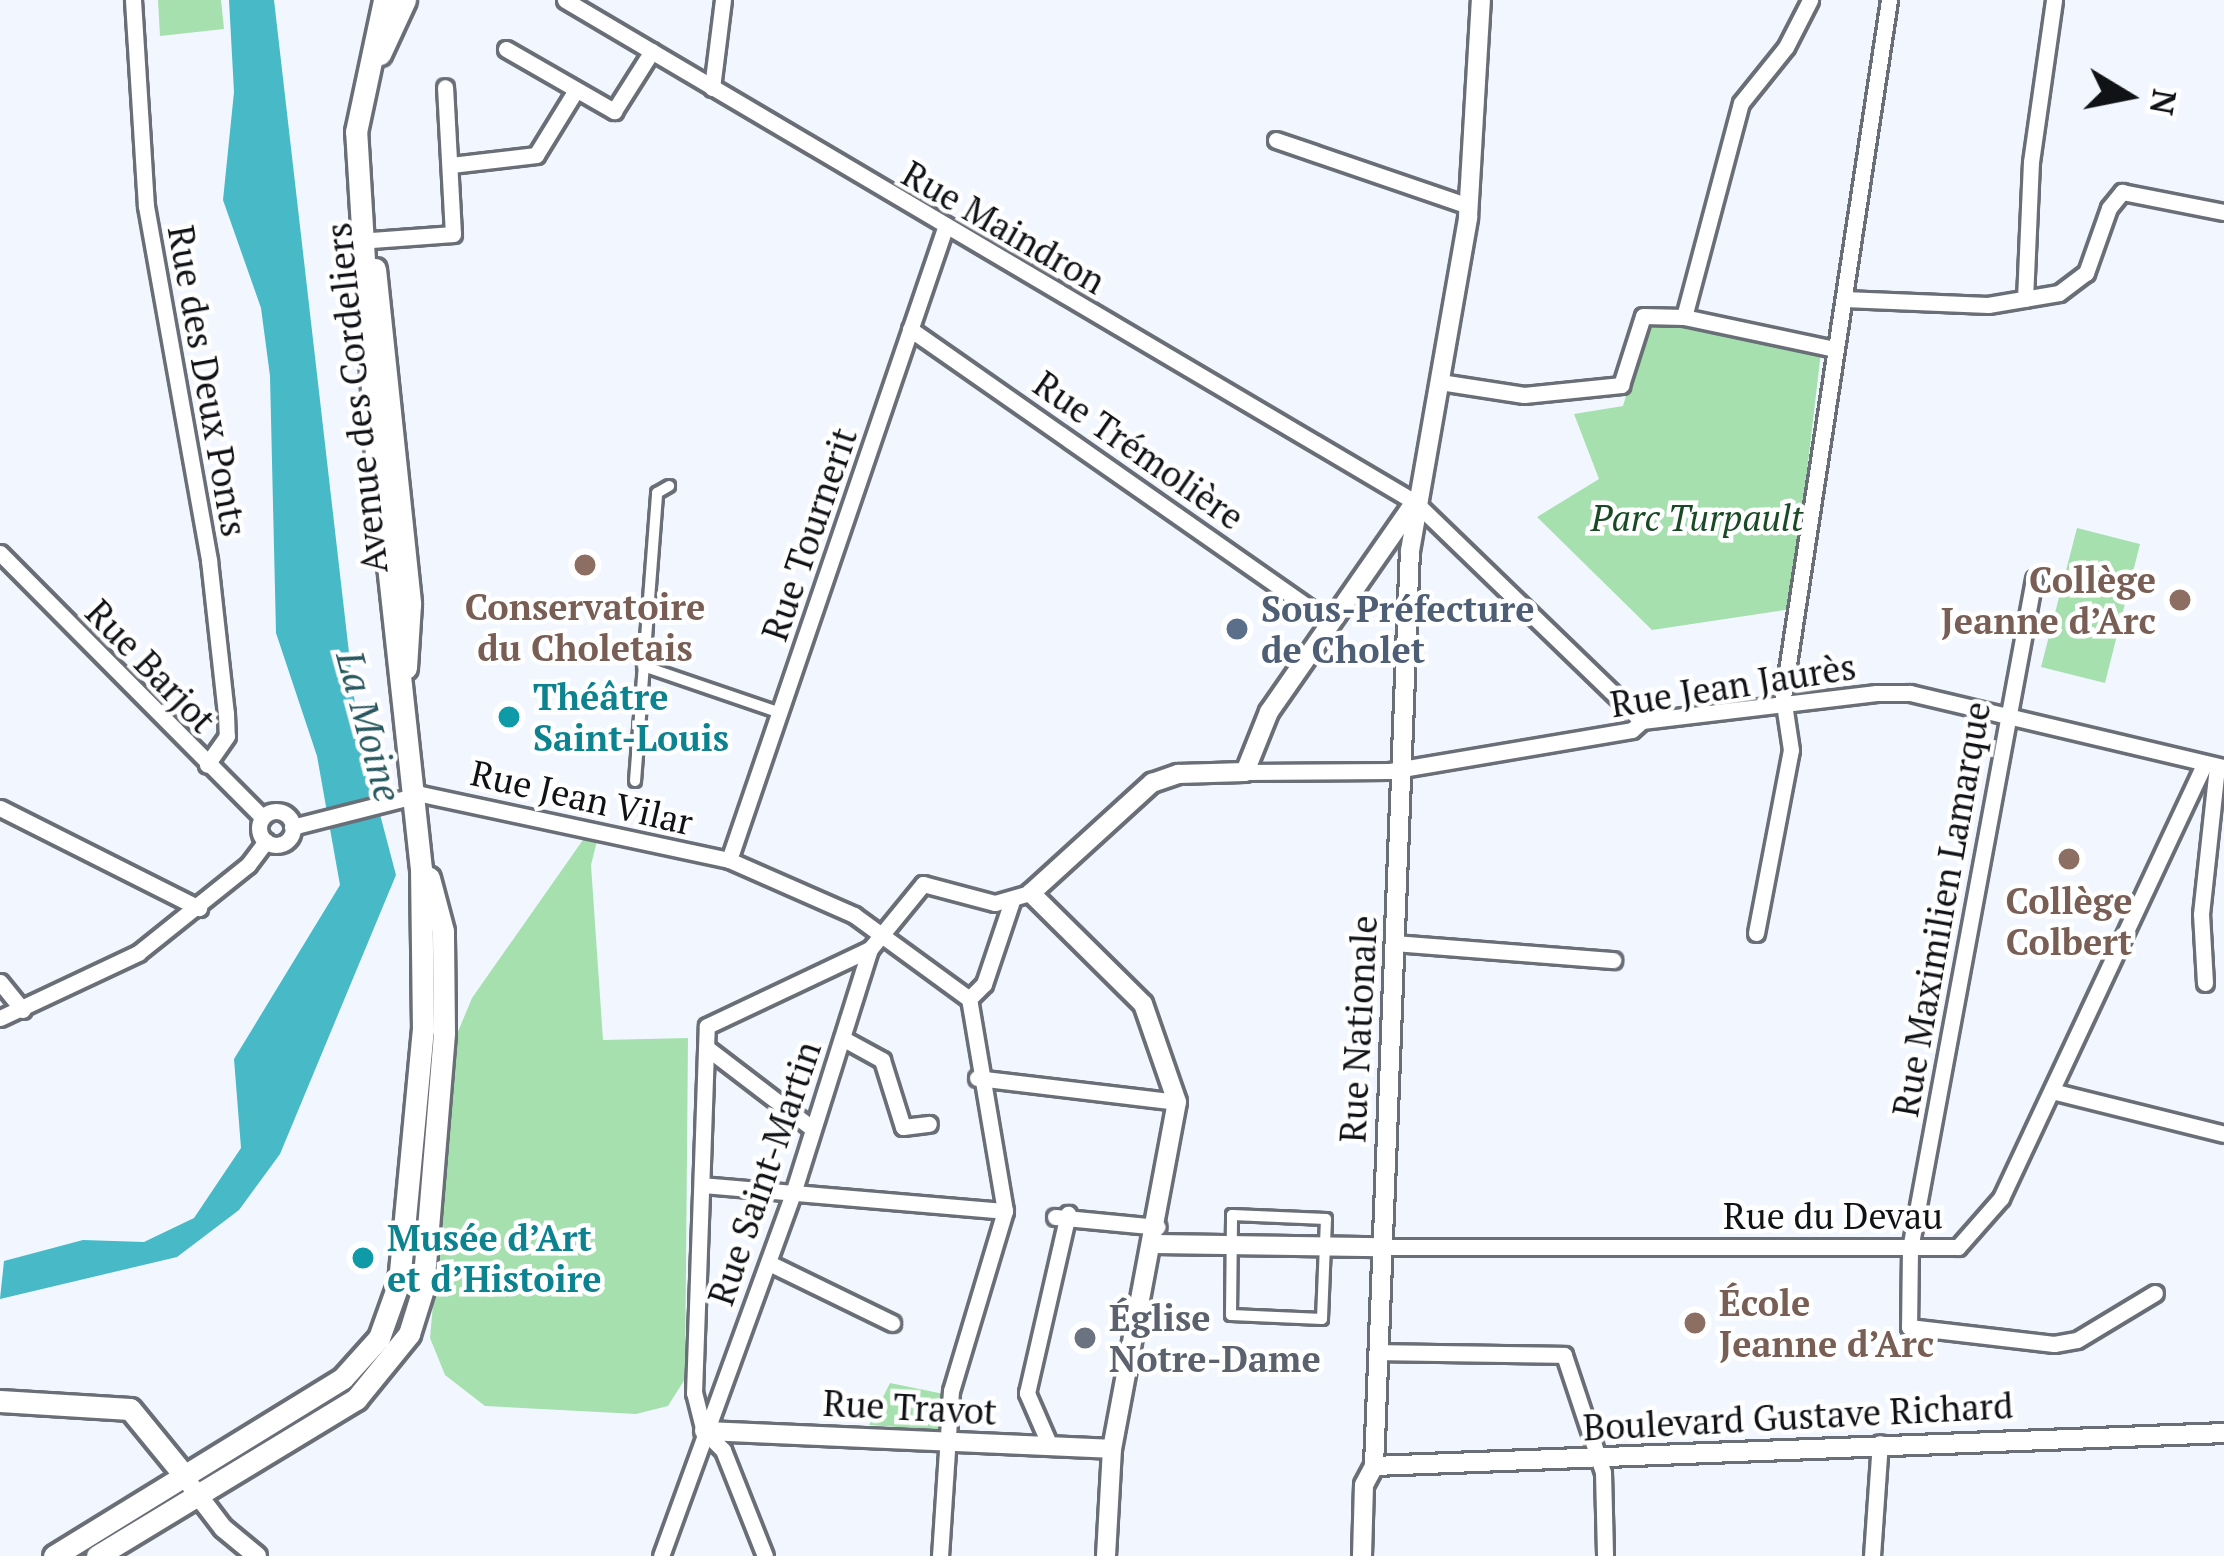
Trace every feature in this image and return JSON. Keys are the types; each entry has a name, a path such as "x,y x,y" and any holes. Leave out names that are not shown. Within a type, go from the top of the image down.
{"main road":[{"name":"Avenue des Cordeliers","path":"384,0 361,85 359,242 408,797"},
{"name":"Avenue des Cordeliers","path":"405,0 374,78 372,240 407,563 408,797"},
{"path":"97,1556 190,1483 361,1364 399,1282 423,1030 408,797"},
{"path":"54,1556 382,1377 418,1311 437,1139 443,931 408,797"},
{"path":"0,1402 130,1409 190,1483"}],"street":[{"name":"Rue des Deux Ponts","path":"133,0 146,206 208,560 226,713 226,736 207,765"},
{"name":"Rue Maindron","path":"565,0 1415,502 1642,721"},
{"path":"712,88 723,0"},
{"path":"940,1556 951,1390 1005,1211 977,1078 969,999 984,984 1012,901 1031,893 1152,783 1178,773 1245,772 1269,712 1415,502 1469,206 1480,0"},
{"path":"1684,317 1741,103 1786,47 1810,0"},
{"path":"1756,932 1791,750 1783,706 1889,0"},
{"path":"2025,299 2031,162 2054,0"},
{"path":"506,49 614,112 652,51"},
{"path":"372,240 453,233 445,87"},
{"path":"451,165 536,155 576,90"},
{"path":"1276,140 1469,206"},
{"path":"1844,299 1988,305 2072,288 2122,192 2224,212"},
{"name":"Rue Tournerit","path":"730,860 945,228"},
{"path":"1440,382 1525,395 1621,385 1643,316 1684,317 1835,349"},
{"name":"Rue Trémolière","path":"910,329 1331,622"},
{"path":"635,781 657,494 669,486"},
{"name":"Rue Nationale","path":"1362,1556 1364,1485 1375,1466 1415,502"},
{"name":"Rue Barjot","path":"0,554 262,817"},
{"name":"Rue Maximilien Lamarque","path":"2034,579 1910,1249 1910,1327 2054,1344 2077,1340 2155,1293"},
{"path":"643,666 780,713"},
{"name":"Rue Jean Jaurès","path":"1245,772 1403,769 1632,730 1642,721 1910,693 2215,766"},
{"path":"2205,982 2201,914 2215,766"},
{"name":"Rue du Devau","path":"1382,1247 1958,1247 1977,1232 2053,1090 2215,766"},
{"path":"292,826 408,797"},
{"name":"Rue Jean Vilar","path":"408,797 730,860 815,894 881,934 969,999"},
{"path":"0,808 199,908"},
{"path":"266,841 262,817 278,811 292,826"},
{"path":"0,1018 108,971 199,908 266,841 286,841 292,826"},
{"name":"Rue Saint-Martin","path":"661,1556 794,1190 870,950 923,884 1012,901"},
{"path":"1031,893 1142,1004 1177,1102 1157,1235 1112,1449 1106,1556"},
{"path":"1395,943 1613,959"},
{"path":"765,1556 723,1450 704,1431 694,1394 706,1026 870,950"},
{"path":"0,982 23,1010"},
{"path":"842,1038 882,1060 903,1127 929,1124"},
{"path":"707,1048 813,1129"},
{"path":"977,1078 1177,1102"},
{"path":"2053,1090 2224,1134"},
{"path":"702,1185 1005,1211"},
{"path":"1051,1446 1027,1393 1061,1215 1231,1245 1382,1247"},
{"path":"1232,1215 1326,1219 1322,1319 1231,1315 1231,1245 1232,1215"},
{"path":"769,1262 892,1323"},
{"path":"1379,1352 1564,1355 1598,1459 1605,1556"},
{"path":"361,1364 382,1377"},
{"name":"Rue Travot","path":"704,1431 1112,1449"},
{"name":"Boulevard Gustave Richard","path":"1375,1466 2224,1433"},
{"path":"1872,1556 1880,1443"},
{"path":"190,1483 257,1556"}],"green space":[{"path":"158,0 221,0 224,29 160,36"},
{"name":"Parc Turpault","path":"1684,321 1821,352 1791,609 1652,630 1537,517 1599,479 1574,414 1623,406 1647,325"},
{"path":"2077,528 2140,544 2105,683 2041,667"},
{"path":"585,837 598,837 591,865 603,1040 688,1038 685,1379 668,1406 636,1414 485,1406 445,1375 430,1338 457,1034 472,998"},
{"path":"890,1383 944,1394 940,1430 869,1425"}],"water":[{"path":"229,0 274,0 358,731 396,875 280,1154 239,1210 177,1257 0,1299 4,1261 83,1240 144,1242 194,1218 241,1148 234,1059 340,885 317,756 276,633 270,376 261,308 223,200 234,92"}],"place":[{"name":"Conservatoire du Choletais","path":"585,565"},
{"name":"Collège Jeanne d’Arc","path":"2180,600"},
{"name":"Sous-Préfecture de Cholet","path":"1237,629"},
{"name":"Théâtre Saint-Louis","path":"509,717"},
{"name":"Collège Colbert","path":"2069,859"},
{"name":"Musée d’Art et d’Histoire","path":"363,1258"},
{"name":"École Jeanne d’Arc","path":"1695,1323"},
{"name":"Église Notre-Dame","path":"1085,1338"}],"water label":[{"name":"La Moine","path":"370,726"}]}
